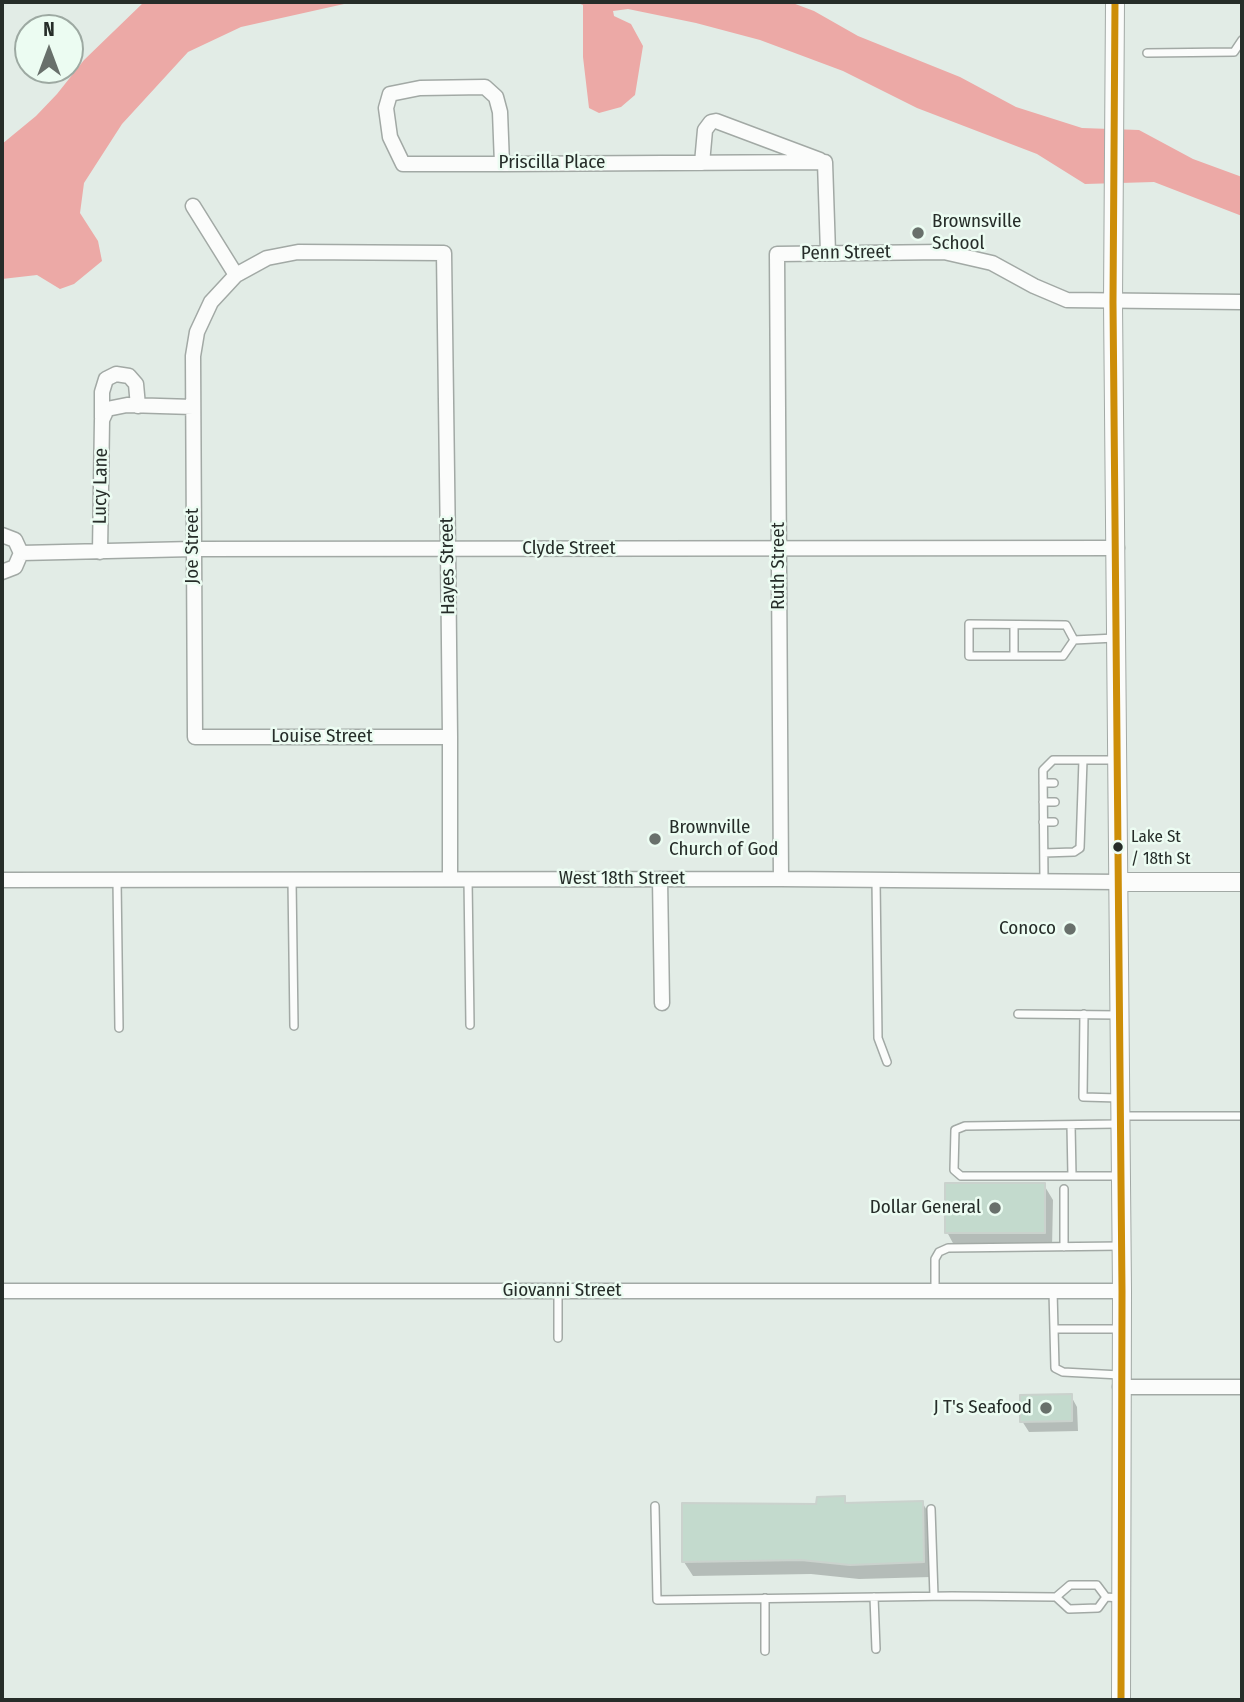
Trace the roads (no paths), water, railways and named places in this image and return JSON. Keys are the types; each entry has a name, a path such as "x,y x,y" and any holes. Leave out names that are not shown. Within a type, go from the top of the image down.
{"street":[{"path":"1115,2 1113,302 1122,1329 1113,1598 1121,1700"},
{"name":"Priscilla Place","path":"502,163 500,112 496,97 485,88 420,88 390,94 386,108 390,137 403,163 502,163 702,163 825,162"},
{"path":"702,163 705,130 711,122 716,121 825,162 828,253"},
{"path":"193,206 236,275"},
{"name":"Hayes Street","path":"236,275 267,258 299,252 444,253 450,879"},
{"name":"Penn Street","path":"776,254 944,252 992,263 1067,300 1242,302"},
{"name":"Ruth Street","path":"776,254 780,879"},
{"name":"Joe Street","path":"195,737 193,356 197,332 204,314 223,287 236,275"},
{"name":"Lucy Lane","path":"100,552 102,392 106,379 116,374 129,376 136,384 138,406"},
{"name":"Lucy Lane","path":"102,420 107,409 138,406 193,407"},
{"path":"2,535 15,540 21,553 15,567 2,572"},
{"name":"Clyde Street","path":"21,553 193,550 1117,548"},
{"name":"Louise Street","path":"195,737 450,737"},
{"path":"660,879 662,1003"},
{"name":"West 18th Street","path":"2,880 876,879 1242,882"},
{"name":"Giovanni Street","path":"2,1291 1122,1291"},
{"path":"1120,1381 1242,1387"}],"lane":[{"path":"1146,53 1234,52 1242,40"},
{"path":"969,624 1066,625 1074,640 1063,656 969,656 969,624"},
{"path":"1014,625 1014,656"},
{"path":"1074,640 1118,638"},
{"path":"1044,881 1043,770 1054,760 1118,760"},
{"path":"1044,853 1074,852 1080,848 1083,822 1083,760"},
{"path":"1043,783 1054,783"},
{"path":"1071,783 1083,783"},
{"path":"1044,802 1055,802"},
{"path":"1071,802 1083,802"},
{"path":"1044,822 1054,822"},
{"path":"1071,822 1083,822"},
{"path":"292,879 294,1026"},
{"path":"468,879 470,1025"},
{"path":"876,879 878,1038 887,1062"},
{"path":"117,880 119,1028"},
{"path":"1018,1014 1120,1015"},
{"path":"1084,1014 1083,1097 1121,1098"},
{"path":"1121,1176 961,1176 954,1170 955,1130 965,1126 1071,1125 1121,1120 1242,1116"},
{"path":"1071,1125 1072,1176"},
{"path":"1064,1189 1064,1247"},
{"path":"935,1291 935,1259 939,1252 948,1248 1122,1247"},
{"path":"558,1291 558,1338"},
{"path":"1053,1291 1055,1368 1063,1373 1120,1381"},
{"path":"1054,1329 1122,1329"},
{"path":"655,1506 657,1600 1056,1597 1070,1586 1097,1586 1113,1598 1098,1608 1069,1609 1056,1597"},
{"path":"931,1509 934,1596"},
{"path":"874,1597 876,1649"},
{"path":"765,1598 765,1651"}],"place":[{"name":"Brownsville School","path":"918,233"},
{"name":"Brownville Church of God","path":"655,839"},
{"name":"Lake St / 18th St","path":"1118,847"},
{"name":"Conoco","path":"1070,929"},
{"name":"Dollar General","path":"995,1208"},
{"name":"J T's Seafood","path":"1046,1408"}]}
